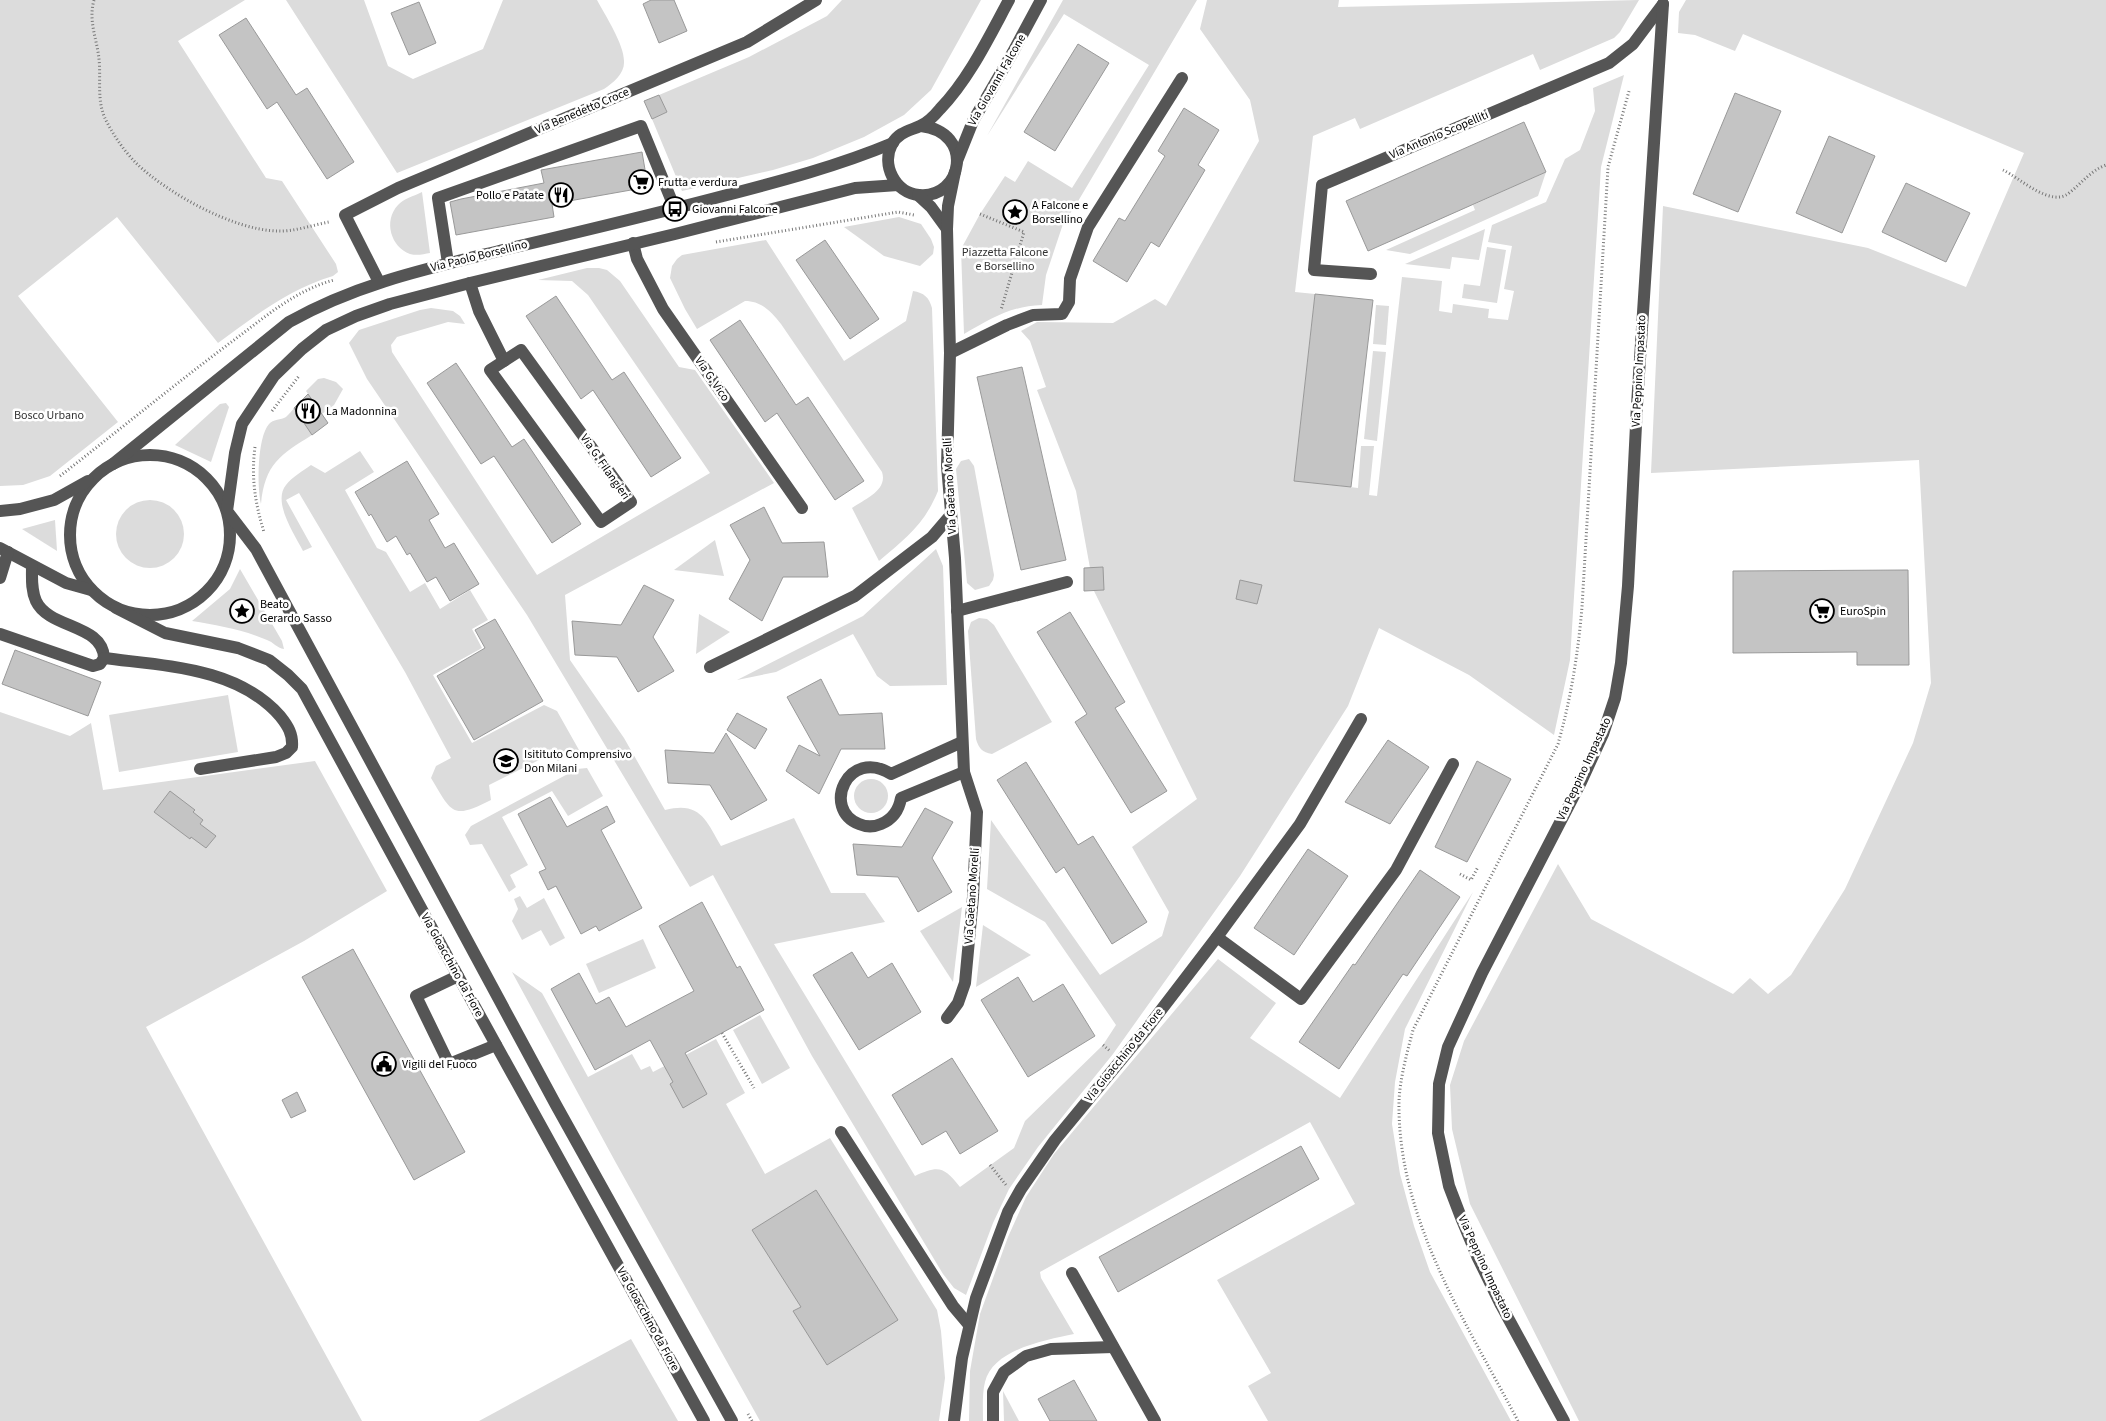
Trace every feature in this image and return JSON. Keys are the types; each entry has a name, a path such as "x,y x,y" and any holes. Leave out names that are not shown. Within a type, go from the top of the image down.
{"street":[{"name":"Via Benedetto Croce","path":"379,282 345,215 398,188 747,42 816,0"},
{"path":"921,126 952,96 1009,0"},
{"name":"Via Giovanni Falcone","path":"956,167 973,121 1041,0"},
{"name":"Via Antonio Scopelliti","path":"1371,274 1314,270 1322,185 1609,63 1633,44 1664,2"},
{"name":"Via Peppino Impastato","path":"1564,1421 1501,1305 1462,1220 1449,1186 1438,1133 1439,1084 1448,1047 1474,989 1580,782 1603,734 1616,698 1628,586 1637,405 1664,2"},
{"path":"950,353 1006,325 1033,315 1062,314 1069,302 1070,279 1088,226 1182,78"},
{"path":"448,264 438,198 641,126 675,209"},
{"path":"921,126 932,127 946,136 956,150 956,167 950,182 941,190 930,194 918,195 907,192 891,176 888,154 900,134 921,126"},
{"name":"Via Paolo Borsellino","path":"113,464 288,322 316,306 379,282 805,175 852,160 893,143"},
{"name":"Via Gaetano Morelli","path":"947,1018 958,1002 965,984 973,897 977,812 964,772 957,611 947,466 950,353 947,229 948,206 956,167"},
{"name":"Via Paolo Borsellino","path":"227,511 235,453 242,424 274,376 302,349 326,330 356,316 390,304 470,283 675,234 855,188 898,185"},
{"path":"918,195 931,207 947,229"},
{"name":"Via G. Vico","path":"633,243 637,259 663,309 802,508"},
{"path":"470,283 479,311 504,361"},
{"name":"Via G. Filangieri","path":"521,350 631,502 601,522 490,370 504,361 521,350"},
{"path":"0,511 20,509 54,500 113,464 129,458 146,455 164,456 181,461 210,481 220,495 227,511 230,542 228,557 222,571 203,596 190,604 161,614 138,614 116,608 91,590 80,575 73,559 70,542 70,524 75,506 83,490 94,477"},
{"name":"Via Gioacchino da Fiore","path":"227,511 256,549 552,1096 732,1421"},
{"path":"710,667 855,596 932,537 950,516"},
{"path":"0,578 4,550 66,583 91,590"},
{"path":"0,634 93,666 100,664 104,658 104,649 97,640 47,614 36,603 32,590 32,566"},
{"path":"957,611 1067,582"},
{"name":"Via Gioacchino da Fiore","path":"116,608 165,633 238,648 269,660 288,674 302,689 704,1421"},
{"path":"104,658 184,669 220,678 246,688 270,706 291,732 292,747 281,755 200,769"},
{"name":"Via Gioacchino da Fiore","path":"954,1421 962,1358 976,1298 1008,1212 1021,1189 1056,1140 1145,1031 1217,937 1300,824 1361,718"},
{"path":"962,742 891,774 882,768 871,766 856,770 848,777 842,788 840,799 843,808 854,822 870,826 879,825 888,821 895,814 901,798 964,772"},
{"path":"1217,937 1301,999 1396,870 1453,764"},
{"path":"458,976 416,996 449,1064 496,1045"},
{"path":"841,1132 953,1306 969,1325"},
{"path":"1072,1273 1155,1421"},
{"path":"993,1421 993,1392 1004,1372 1026,1356 1050,1349 1113,1347"}],"path":[{"path":"94,0 92,22 99,60 100,95 104,115 116,137 136,162 162,182 201,207 232,222 256,229 278,232 329,222"},
{"path":"1518,1421 1439,1271 1422,1228 1401,1140 1399,1100 1405,1062 1413,1030 1558,744 1569,702 1577,659 1582,607 1608,167 1629,91"},
{"path":"2004,170 2046,196 2057,198 2068,195 2083,179 2097,168 2106,165"},
{"path":"715,242 898,212 921,217"},
{"path":"980,214 1024,232 999,315"},
{"path":"57,479 204,362 283,304 323,283 341,279"},
{"path":"267,417 301,374"},
{"path":"255,443 253,478 256,504 268,539"},
{"path":"1460,874 1471,880 1478,867"},
{"path":"722,1033 754,1088"},
{"path":"990,1165 1009,1189"},
{"path":"747,1413 752,1421"}],"green space":[{"name":"Bosco Urbano","path":"0,0 245,0 178,41 266,178 282,181 336,264 338,272 287,296 259,313 218,343 117,217 18,296 118,422 50,476 23,485 0,486"},
{"path":"286,0 364,0 388,66 413,79 483,49 503,0 597,0 621,46 624,61 623,70 604,89 397,173"},
{"path":"842,0 981,0 931,90 904,115 864,137 813,158 773,170 682,191 652,119 667,112 659,95 749,57 827,16"},
{"name":"Piazzetta Falcone e Borsellino","path":"1063,0 1197,0 1063,224 1046,275 1042,305 1010,311 992,318 964,334 961,249 980,214 1005,176 1015,182 1028,161 1072,188 1149,65 1064,14 987,136"},
{"path":"1207,0 1339,0 1338,7 1639,0 1620,32 1614,38 1540,70 1533,54 1360,129 1355,118 1313,136 1295,292 1315,294 1294,480 1358,488 1361,446 1374,446 1369,495 1377,496 1402,277 1442,281 1439,311 1452,313 1453,304 1489,309 1488,318 1508,320 1514,291 1504,289 1512,246 1488,242 1492,225 1546,202 1565,159 1580,150 1595,111 1593,88 1624,75 1601,167 1570,660 1554,735 1469,675 1379,628 1348,706 1240,876 1113,1054 1038,1147 1009,1189 993,1223 966,1295 954,1288 943,1274 812,1056 713,875 690,887 527,615 367,379 349,343 359,330 420,310 431,308 453,311 460,316 465,324 448,322 397,337 391,345 392,352 537,575 710,473 588,295 572,281 538,280 587,268 607,270 620,281 679,367 695,370 774,483 565,595 570,660 624,738 665,810 686,808 694,811 706,821 721,846 794,818 831,893 865,893 885,922 774,944 915,1176 930,1170 941,1170 950,1175 960,1187 1014,1148 1025,1121 1103,1045 1116,1025 1045,922 987,889 991,820 1100,975 1162,936 1169,912 1132,847 1197,799 1094,591 1103,590 1103,568 1090,568 1076,491 1037,390 1046,387 1030,341 1021,331 1037,322 1113,323 1155,299 1166,306 1259,141 1250,100 1200,29"},
{"path":"1686,0 2106,0 2106,1421 1579,1421 1470,1204 1452,1129 1450,1085 1464,1041 1558,864 1591,919 1733,994 1750,978 1768,994 1791,975 1845,889 1913,743 1931,683 1919,460 1651,473 1663,206 1868,248 1966,287 2024,153 1743,34 1735,51 1695,35 1678,33 1679,12"},
{"path":"1546,172 1538,196 1410,254 1386,250 1475,210 1473,205"},
{"path":"422,192 430,253 413,255 403,251 394,240 390,226 391,218 393,211 400,203"},
{"path":"899,217 921,224 931,239 934,247 933,254 920,266 884,256 844,227"},
{"path":"1485,229 1479,260 1452,257 1450,269 1405,264"},
{"path":"766,240 844,361 906,321 913,291 926,296 931,304 938,491 933,503 920,522 906,538 879,561 852,508 879,489 882,484 882,472 781,324 770,311 761,305 745,301 697,329 670,278 672,266 682,255"},
{"path":"1487,247 1506,250 1497,303 1462,298 1464,284 1480,286"},
{"path":"1376,305 1389,306 1386,345 1373,344"},
{"path":"1373,351 1386,352 1377,441 1364,439"},
{"path":"324,378 336,382 343,389 334,405 322,414 306,391 318,379"},
{"path":"226,403 229,407 211,462 175,445 220,404"},
{"path":"294,408 312,435 283,455 270,470 263,490 261,504 259,463 265,431 271,422 286,417"},
{"path":"360,451 374,472 345,490 377,548 386,552 410,592 425,583 440,609 470,590 488,620 472,629 482,648 433,675 472,743 544,705 557,711 579,750 558,761 549,755 489,785 491,800 468,810 454,810 449,806 431,778 436,766 451,758 405,672 299,493 286,500 312,547 303,551 290,528 283,509 282,492 294,477 311,465 325,473"},
{"path":"969,459 974,466 994,575 989,586 975,590 967,583 956,469 961,461"},
{"path":"150,500 163,503 174,510 181,521 184,534 181,547 174,558 163,565 150,568 137,565 126,558 119,547 116,534 119,521 126,510 137,503"},
{"path":"55,520 57,551 22,529"},
{"path":"715,540 724,576 674,570"},
{"path":"936,549 943,566 947,685 890,686 877,676 853,634 776,672 737,680 863,616"},
{"path":"240,569 282,641 284,649 249,633 192,621 230,589"},
{"path":"699,614 730,632 696,654"},
{"path":"979,618 987,619 994,625 1052,722 992,754 981,750 976,739 968,631 971,622"},
{"path":"228,695 238,752 119,772 109,715"},
{"path":"0,712 70,736 91,723 103,790 315,761 387,891 304,941 146,1027 362,1421 0,1421"},
{"path":"587,768 603,796 568,816 552,791 502,817 528,865 510,875 516,887 509,892 482,844 470,845 465,835 471,826 577,769"},
{"path":"871,779 878,780 883,784 887,789 887,803 883,808 878,812 871,813 864,812 859,808 855,803 854,796 855,789 859,784 864,780"},
{"path":"1473,892 1405,1029 1395,1082 1392,1124 1400,1174 1414,1226 1430,1272 1511,1421 1268,1421 1248,1386 1271,1373 1217,1280 1355,1204 1310,1122 1040,1272 1041,1278 1074,1334 1036,1343 1009,1354 998,1361 990,1371 985,1382 983,1421 969,1421 970,1371 980,1314 1008,1237 1026,1197 1054,1154 1218,959 1276,1003 1250,1038 1340,1098"},
{"path":"520,896 527,908 544,898 565,938 550,946 541,930 522,940 512,921 518,909 514,899"},
{"path":"962,907 953,982 920,931"},
{"path":"983,925 1031,955 976,987"},
{"path":"643,939 656,968 599,993 586,964"},
{"path":"512,972 542,993 588,1077 632,1054 641,1070 650,1066 653,1072 716,1039 745,1093 726,1104 765,1174 830,1138 937,1310 941,1331 945,1378 939,1421 760,1421"},
{"path":"760,1015 790,1068 762,1084 733,1030"},
{"path":"631,1339 678,1421 479,1421"},
{"path":"1003,1391 1019,1421 1004,1421"}],"building":[{"path":"651,0 674,0 687,31 659,43 643,4"},
{"path":"419,2 436,43 409,55 391,13"},
{"path":"246,18 296,95 307,88 354,162 327,179 277,102 267,109 219,35"},
{"path":"1078,44 1109,63 1055,151 1024,132"},
{"path":"1735,93 1781,111 1738,212 1693,194"},
{"path":"659,95 667,112 652,119 644,101"},
{"path":"1184,108 1219,130 1198,165 1205,170 1159,247 1151,242 1127,282 1093,261 1119,218 1125,221 1165,156 1158,151"},
{"path":"1524,122 1546,172 1368,251 1346,201"},
{"path":"1829,136 1875,156 1842,233 1796,213"},
{"path":"642,152 648,187 552,204 554,217 456,235 450,202 544,183 541,170"},
{"path":"1906,183 1970,213 1946,262 1882,232"},
{"path":"825,240 879,319 850,339 796,260"},
{"path":"1315,294 1373,300 1351,487 1294,481"},
{"path":"556,296 612,380 624,372 681,458 651,477 593,390 581,399 526,316"},
{"path":"740,320 796,405 808,397 864,481 835,500 777,413 765,422 710,340"},
{"path":"456,363 512,447 524,439 581,524 552,543 494,456 481,464 427,383"},
{"path":"1022,367 1066,560 1021,570 977,377"},
{"name":"La Madonnina","path":"308,394 328,423 312,435 294,408"},
{"path":"407,461 439,514 429,520 445,548 454,543 479,584 450,601 436,577 427,582 410,553 407,555 396,536 387,542 371,514 369,516 355,492"},
{"path":"764,507 782,543 824,542 828,577 783,577 762,621 729,599 750,560 730,525"},
{"path":"1103,567 1104,590 1084,591 1084,568"},
{"path":"1908,570 1909,665 1857,665 1857,652 1733,653 1733,571"},
{"path":"1240,580 1262,585 1257,604 1236,599"},
{"path":"644,585 674,600 653,637 674,671 638,692 617,657 575,655 572,621 621,625"},
{"path":"1070,612 1125,702 1115,708 1167,791 1131,813 1075,722 1087,714 1037,632"},
{"path":"495,619 543,701 474,740 437,676 485,648 475,630"},
{"path":"15,650 101,682 88,716 2,684"},
{"path":"821,679 839,715 882,713 885,749 841,749 819,794 786,771 799,745 820,756 787,697"},
{"path":"737,713 767,729 755,749 727,730"},
{"path":"726,733 767,800 731,820 710,785 668,783 665,750 714,753"},
{"path":"1388,740 1429,767 1390,824 1345,802"},
{"path":"1477,761 1511,779 1467,862 1435,847"},
{"path":"1026,762 1078,845 1093,836 1147,922 1112,944 1064,867 1056,873 997,780"},
{"path":"170,791 195,810 193,812 203,820 200,824 216,836 206,848 191,837 190,839 154,812"},
{"path":"550,797 567,827 607,806 615,822 601,830 642,908 599,931 596,926 581,934 556,886 548,890 539,872 546,869 518,814"},
{"path":"925,808 953,822 932,858 952,892 918,912 898,877 857,875 853,844 902,847"},
{"path":"1308,849 1348,876 1294,955 1254,928"},
{"path":"1420,870 1460,897 1407,976 1403,974 1339,1069 1299,1042"},
{"path":"702,902 737,968 740,966 764,1010 685,1053 707,1094 683,1108 670,1084 673,1082 650,1040 595,1070 551,989 579,973 596,1004 609,997 626,1027 694,991 659,926"},
{"name":"Vigili del Fuoco","path":"353,949 465,1152 414,1180 302,977"},
{"path":"852,952 868,978 892,963 921,1012 859,1050 813,975"},
{"path":"1018,977 1033,1002 1063,984 1095,1036 1028,1077 981,1000"},
{"path":"952,1058 998,1131 960,1154 946,1131 922,1145 892,1095"},
{"path":"297,1092 306,1111 291,1118 282,1100"},
{"path":"1301,1146 1319,1179 1118,1292 1099,1257"},
{"path":"816,1190 898,1320 827,1365 793,1311 801,1307 752,1230"},
{"path":"1074,1380 1097,1421 1050,1421 1038,1399"}],"place":[{"name":"Frutta e verdura","path":"641,182"},
{"name":"Pollo e Patate","path":"561,195"},
{"name":"Giovanni Falcone","path":"675,209"},
{"name":"A Falcone e Borsellino","path":"1015,212"},
{"name":"La Madonnina","path":"308,411"},
{"name":"Beato Gerardo Sasso","path":"242,611"},
{"name":"EuroSpin","path":"1822,611"},
{"name":"Isitituto Comprensivo Don Milani","path":"506,761"},
{"name":"Vigili del Fuoco","path":"384,1064"}]}
